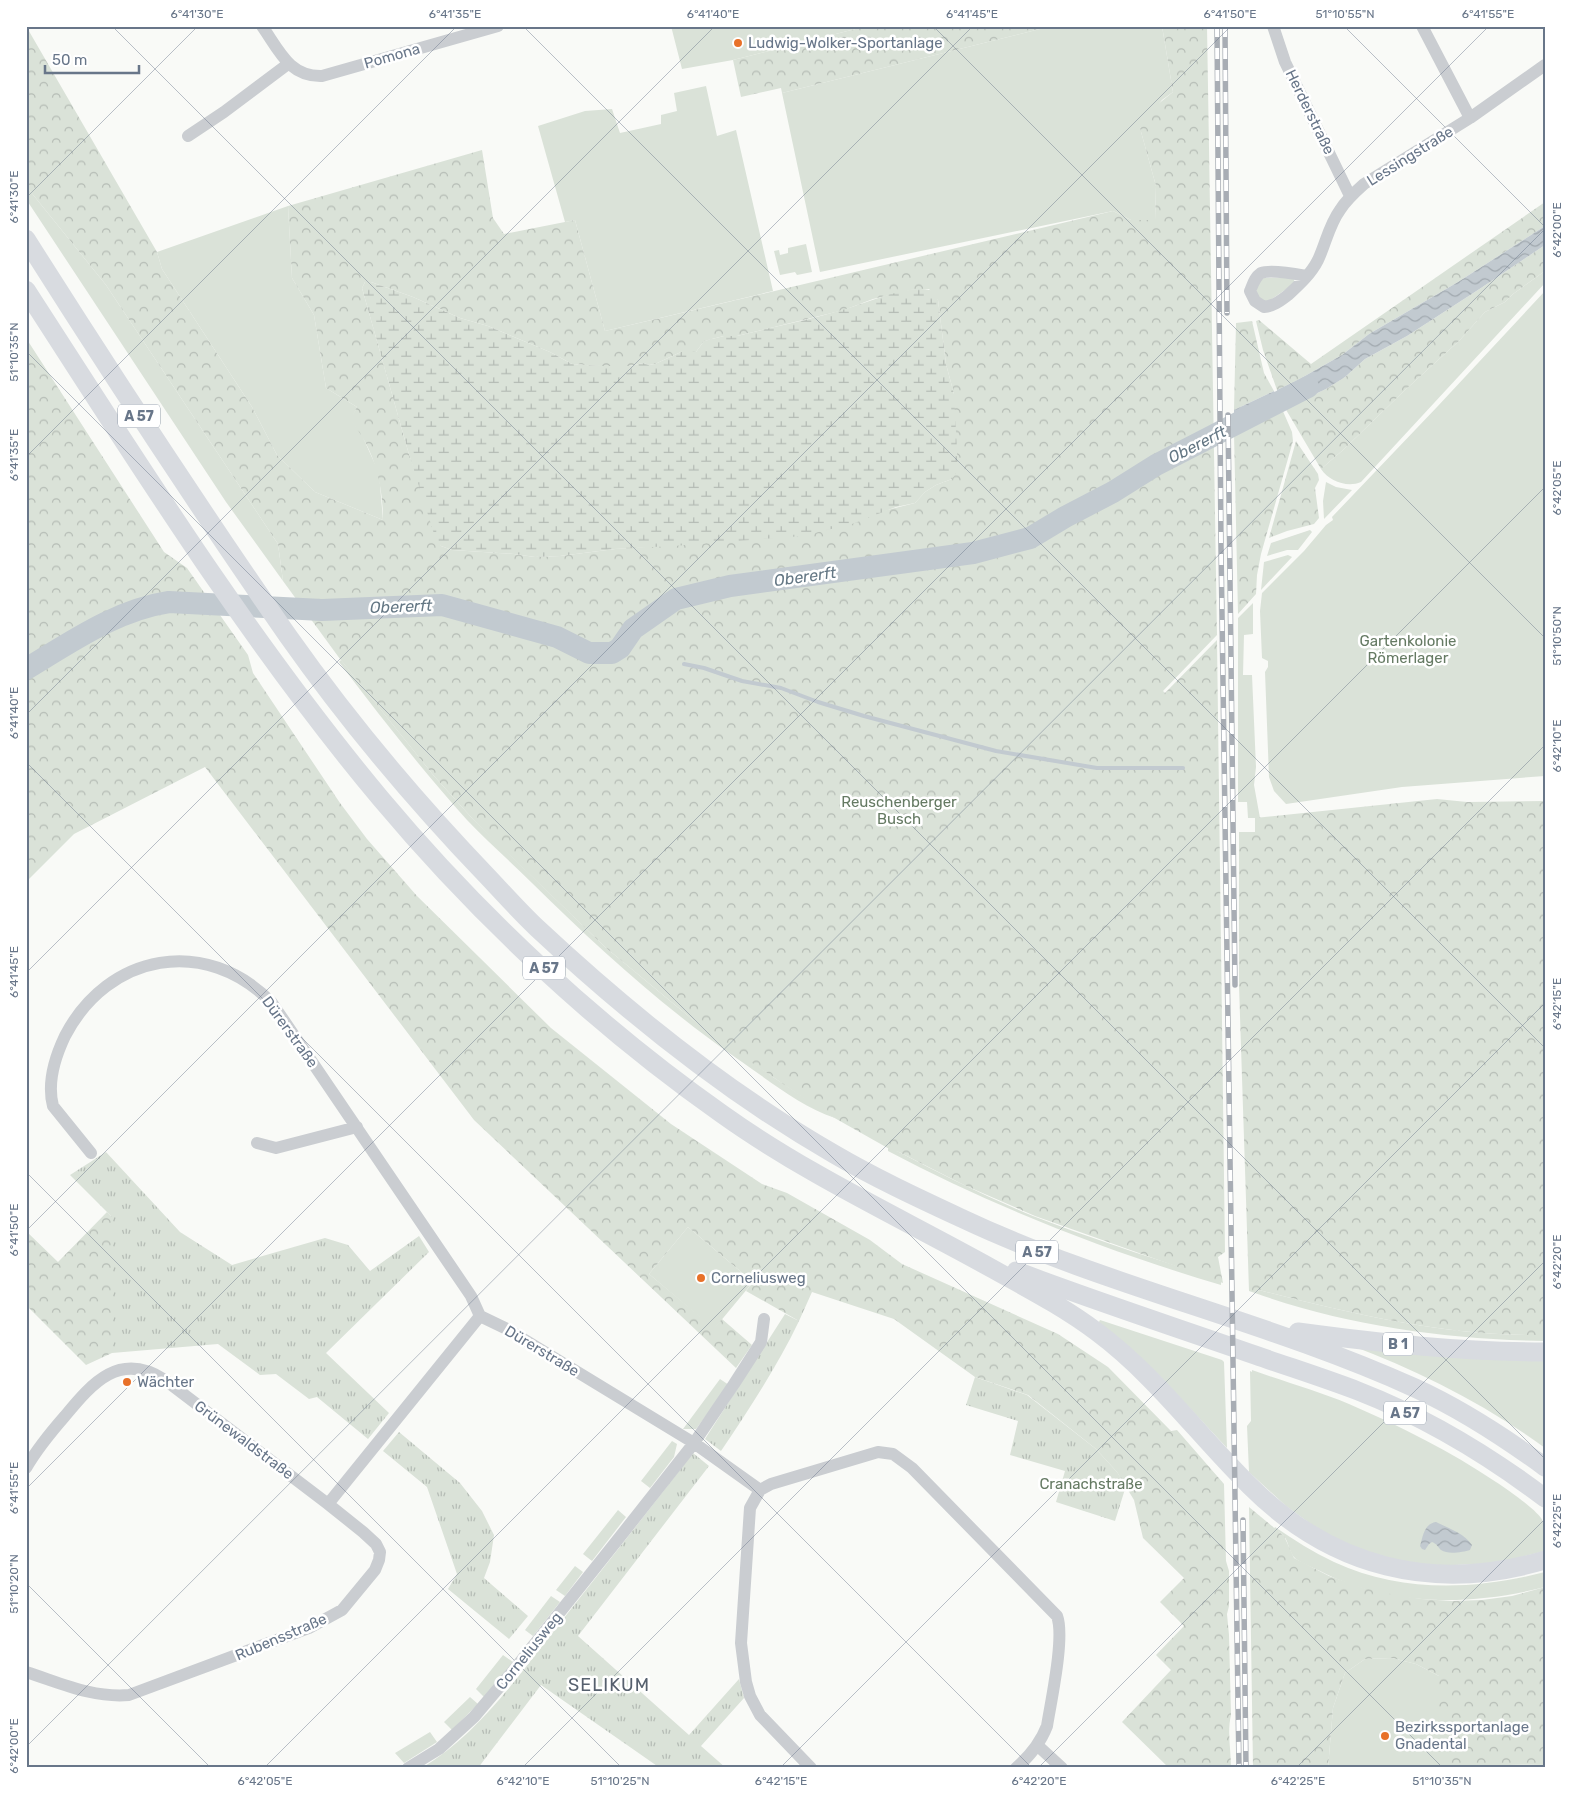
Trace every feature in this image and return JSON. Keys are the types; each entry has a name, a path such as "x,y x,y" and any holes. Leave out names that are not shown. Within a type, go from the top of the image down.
{"highway":[{"name":"A 57","path":"26,239 142,422 256,589 290,638 388,765 459,847 534,925 617,1000 676,1048 744,1097 835,1154 861,1169 960,1218 1031,1250 1312,1346 1419,1390 1467,1415 1545,1467"},
{"name":"A 57","path":"26,290 229,598 321,724 381,799 446,872 520,947 608,1026 665,1073 726,1117 826,1180 934,1236 1079,1295 1359,1392 1412,1416 1460,1441 1506,1470 1545,1498"},
{"path":"934,1236 1094,1329 1126,1356 1249,1486 1291,1523 1330,1546 1383,1566 1442,1574 1512,1569 1545,1560"},
{"name":"B 1","path":"1252,1326 1443,1349 1545,1352"}],"street":[{"name":"Pomona","path":"262,26 288,64 304,74 322,76 498,26"},
{"name":"Herderstraße","path":"1272,26 1286,62 1350,196"},
{"path":"1422,26 1470,118"},
{"path":"188,136 224,112 288,64"},
{"name":"Lessingstraße","path":"1307,276 1318,260 1335,218 1350,196 1364,184 1470,118 1545,65"},
{"name":"Dürerstraße","path":"92,1153 53,1106 51,1097 54,1067 62,1044 72,1024 93,998 115,980 142,968 181,960 200,962 227,970 240,977 272,1003 471,1296 480,1316 507,1329 694,1443"},
{"path":"257,1143 276,1148 357,1128"},
{"path":"328,1504 480,1316"},
{"name":"Corneliusweg","path":"408,1768 439,1749 474,1717 513,1671 694,1443 761,1342 764,1319"},
{"name":"Grünewaldstraße","path":"26,1468 49,1435 98,1380 118,1370 143,1369 165,1380 328,1504"},
{"path":"694,1443 760,1490"},
{"path":"811,1768 760,1715 748,1690 742,1664 740,1643 749,1515 753,1501 760,1490 783,1479 878,1452 886,1452 899,1457 912,1468 1057,1616 1060,1623 1059,1643 1047,1726 1037,1745 1016,1768"},
{"name":"Rubensstraße","path":"26,1672 98,1695 129,1695 314,1626 342,1610 368,1578 379,1560 380,1552 376,1544 363,1532 328,1504"},
{"path":"1037,1745 1062,1768"}],"green space":[{"name":"Reuschenberger Busch","path":"26,26 157,252 162,269 252,407 277,455 315,492 383,520 383,507 376,467 365,442 350,420 357,407 326,388 314,315 292,278 288,206 482,150 493,218 504,234 575,220 605,331 1113,211 1131,220 1155,220 1156,186 1140,128 1147,113 1173,92 1162,26 1207,26 1217,635 1163,691 1165,693 1217,640 1225,1252 1218,1257 1223,1283 1035,1216 964,1185 899,1152 893,1151 824,1112 729,1047 605,947 471,817 434,776 340,659 283,581 278,544 106,285 26,186","holes":["365,282 371,282 413,297 460,318 488,326 550,352 572,364 600,366 655,364 681,352 696,352 704,341 724,336 737,336 844,310 873,299 911,290 929,289 938,300 946,364 954,394 952,479 936,485 925,492 915,503 887,510 705,543 535,557 452,550 441,546 408,451 362,288"]},
{"name":"Ludwig-Wolker-Sportanlage","path":"671,26 867,26 733,60 682,69"},
{"path":"867,26 1052,26 782,93 781,88 741,97 733,60"},
{"path":"1052,26 1162,26 1173,92 1162,100 1140,128 1156,186 1155,220 1131,220 1113,211 820,272 782,93"},
{"path":"706,86 717,136 736,130 773,291 605,331 575,220 565,222 538,126 585,111 612,109 620,133 661,124 661,115 677,111 674,93"},
{"path":"26,186 106,285 278,544 283,581 226,502 26,199"},
{"path":"1545,202 1545,226 1458,282 1369,334 1342,355 1277,390 1263,350 1256,321 1259,320 1311,364"},
{"path":"288,206 292,278 314,315 326,388 357,407 351,420 361,433 379,473 383,520 315,492 277,455 252,407 162,269 157,252"},
{"path":"806,244 812,272 797,275 795,272 780,275 774,251 779,250 780,255 788,253 788,248"},
{"path":"1545,245 1545,271 1505,302 1485,312 1459,341 1321,469 1285,408 1326,389 1345,377 1365,359 1407,336"},
{"path":"1545,271 1545,283 1361,482 1344,484 1333,480 1324,473 1321,469 1459,341 1485,312 1505,302"},
{"path":"1293,277 1295,283 1266,303 1256,296 1257,283 1264,278"},
{"path":"365,282 371,282 413,297 460,318 488,326 550,352 572,364 600,366 655,364 681,352 696,352 704,341 724,336 737,336 816,317 902,291 926,289 935,292 938,300 946,364 954,394 958,470 952,479 936,485 925,492 915,503 896,507 852,524 802,536 615,549 535,557 452,550 441,546 435,537 408,451 362,288"},
{"name":"Gartenkolonie Römerlager","path":"1545,291 1545,776 1402,787 1286,804 1274,791 1269,777 1265,672 1268,667 1268,661 1262,658 1260,611 1262,593 1304,551 1326,525 1333,520 1332,517"},
{"path":"1252,321 1264,373 1274,391 1234,410 1236,323"},
{"path":"26,338 164,552 187,568 248,655 253,673 340,803 367,839 417,896 551,1028 671,1124 762,1184 787,1193 870,1240 902,1264 1058,1334 1108,1367 1171,1431 1177,1430 1224,1484 1226,1561 1229,1571 1229,1606 1227,1614 1231,1768 1169,1768 1122,1722 1171,1670 1156,1655 1184,1626 1160,1602 1184,1578 1143,1538 1134,1500 1117,1472 1096,1449 1028,1395 975,1377 894,1319 812,1292 799,1321 746,1291 753,1282 688,1227 649,1274 714,1328 722,1319 752,1345 736,1368 474,1120 205,767 74,834 26,882"},
{"path":"1282,409 1292,432 1293,441 1261,554 1256,594 1238,614 1234,433"},
{"path":"1296,441 1318,474 1319,480 1315,488 1319,518 1314,524 1269,538"},
{"path":"1326,482 1336,487 1352,490 1324,519 1323,501"},
{"path":"1310,530 1312,532 1298,550 1287,550 1267,556 1271,543"},
{"path":"1288,555 1292,557 1261,590 1264,562"},
{"path":"1253,603 1253,634 1244,635 1243,675 1252,675 1256,767 1254,785 1260,818 1248,818 1247,802 1238,802 1238,618"},
{"path":"341,660 434,776 471,817 605,947 692,1019 773,1077 835,1118 787,1093 714,1042 660,1000 582,931 467,820 386,723 339,662"},
{"path":"1437,799 1467,802 1545,801 1545,1335 1508,1335 1436,1328 1365,1315 1259,1290 1255,1293 1249,1291 1239,986 1239,832 1255,832 1255,818"},
{"path":"888,1148 1033,1216 1213,1278 1221,1282 1221,1285 1135,1258 1051,1226 969,1191 888,1151"},
{"path":"106,1152 180,1232 232,1265 325,1238 348,1245 370,1271 419,1236 429,1252 326,1353 389,1413 368,1439 317,1397 309,1399 276,1374 260,1375 218,1344 112,1353 112,1217 70,1175"},
{"path":"107,1212 112,1217 112,1353 86,1365 26,1305 26,1231 58,1262"},
{"name":"Corneliusweg","path":"688,1227 753,1282 714,1329 649,1274"},
{"path":"1259,1290 1400,1322 1472,1332 1508,1335 1545,1335 1545,1341 1434,1334 1398,1329 1326,1314 1290,1304 1255,1293"},
{"path":"785,1314 799,1321 772,1371 721,1451 705,1439"},
{"path":"1100,1320 1224,1362 1227,1448 1158,1374 1098,1324"},
{"path":"1350,1345 1545,1360 1545,1448 1499,1417 1451,1390 1426,1377"},
{"path":"1252,1370 1368,1412 1406,1430 1479,1471 1520,1499 1541,1518 1545,1529 1545,1551 1497,1563 1435,1566 1385,1558 1329,1537 1286,1506 1249,1472 1247,1426 1251,1421 1250,1371 1252,1372"},
{"name":"Cranachstraße","path":"975,1377 1027,1395 1096,1449 1117,1472 1126,1486 1115,1521 1056,1502 1065,1471 1010,1455 1018,1421 966,1405"},
{"path":"720,1379 729,1385 696,1429 683,1429"},
{"path":"399,1432 460,1483 482,1511 494,1535 490,1562 484,1578 528,1616 509,1639 448,1589 457,1574 427,1487 383,1451"},
{"path":"672,1441 677,1444 674,1457 650,1488 641,1481"},
{"path":"693,1453 709,1466 578,1636 689,1735 739,1679 744,1698 701,1746 726,1768 660,1768 541,1685 478,1768 422,1768 462,1738 497,1702"},
{"path":"1249,1507 1284,1536 1294,1558 1329,1576 1364,1588 1422,1599 1452,1601 1512,1596 1545,1587 1545,1764 1439,1767 1439,1676 1416,1664 1392,1658 1365,1659 1345,1673 1333,1708 1328,1768 1253,1768"},
{"path":"618,1510 626,1517 592,1561 583,1554"},
{"path":"1275,1527 1304,1546 1334,1562 1359,1572 1385,1579 1412,1584 1465,1585 1519,1578 1545,1572 1545,1587 1488,1598 1459,1600 1402,1597 1374,1591 1347,1583 1299,1561 1292,1554 1282,1534 1274,1529"},
{"path":"575,1566 583,1572 565,1596 556,1590"},
{"path":"551,1596 560,1602 533,1636 525,1630"},
{"path":"503,1655 513,1662 484,1697 476,1689"},
{"name":"Bezirkssportanlage Gnadental","path":"1392,1658 1416,1664 1439,1676 1439,1767 1545,1764 1545,1768 1328,1768 1333,1708 1345,1673 1365,1659"},
{"path":"470,1697 478,1704 452,1730 444,1722"},
{"path":"430,1732 437,1742 404,1763 395,1753"}],"water":[{"path":"1545,226 1545,245 1407,336 1365,359 1345,377 1326,389 1285,408 1277,390 1342,355 1369,334 1458,282"},
{"path":"1274,391 1282,409 1234,433 1234,410"},
{"path":"1436,1522 1465,1537 1472,1545 1470,1550 1451,1553 1444,1552 1432,1542 1425,1550 1422,1549 1420,1546 1426,1528"}],"waterway":[{"name":"Obererft","path":"26,669 94,628 131,612 169,602 322,610 442,605 557,637 589,653 612,653 620,648 633,629 676,599 730,586 973,553 1030,538 1113,492 1156,465 1308,387"},
{"path":"684,664 704,668 742,681 781,688 864,716 996,751 1097,768 1183,768"}],"railway":[{"path":"1217,26 1221,547 1239,1768"},
{"path":"1225,26 1227,313"},
{"path":"1228,415 1235,985"},
{"path":"1243,1520 1246,1768"}],"place":[{"name":"Ludwig-Wolker-Sportanlage","path":"738,43"},
{"name":"Corneliusweg","path":"701,1278"},
{"name":"Wächter","path":"127,1382"},
{"name":"Bezirkssportanlage Gnadental","path":"1385,1736"}],"district":[{"name":"SELIKUM","path":"609,1685"}]}
